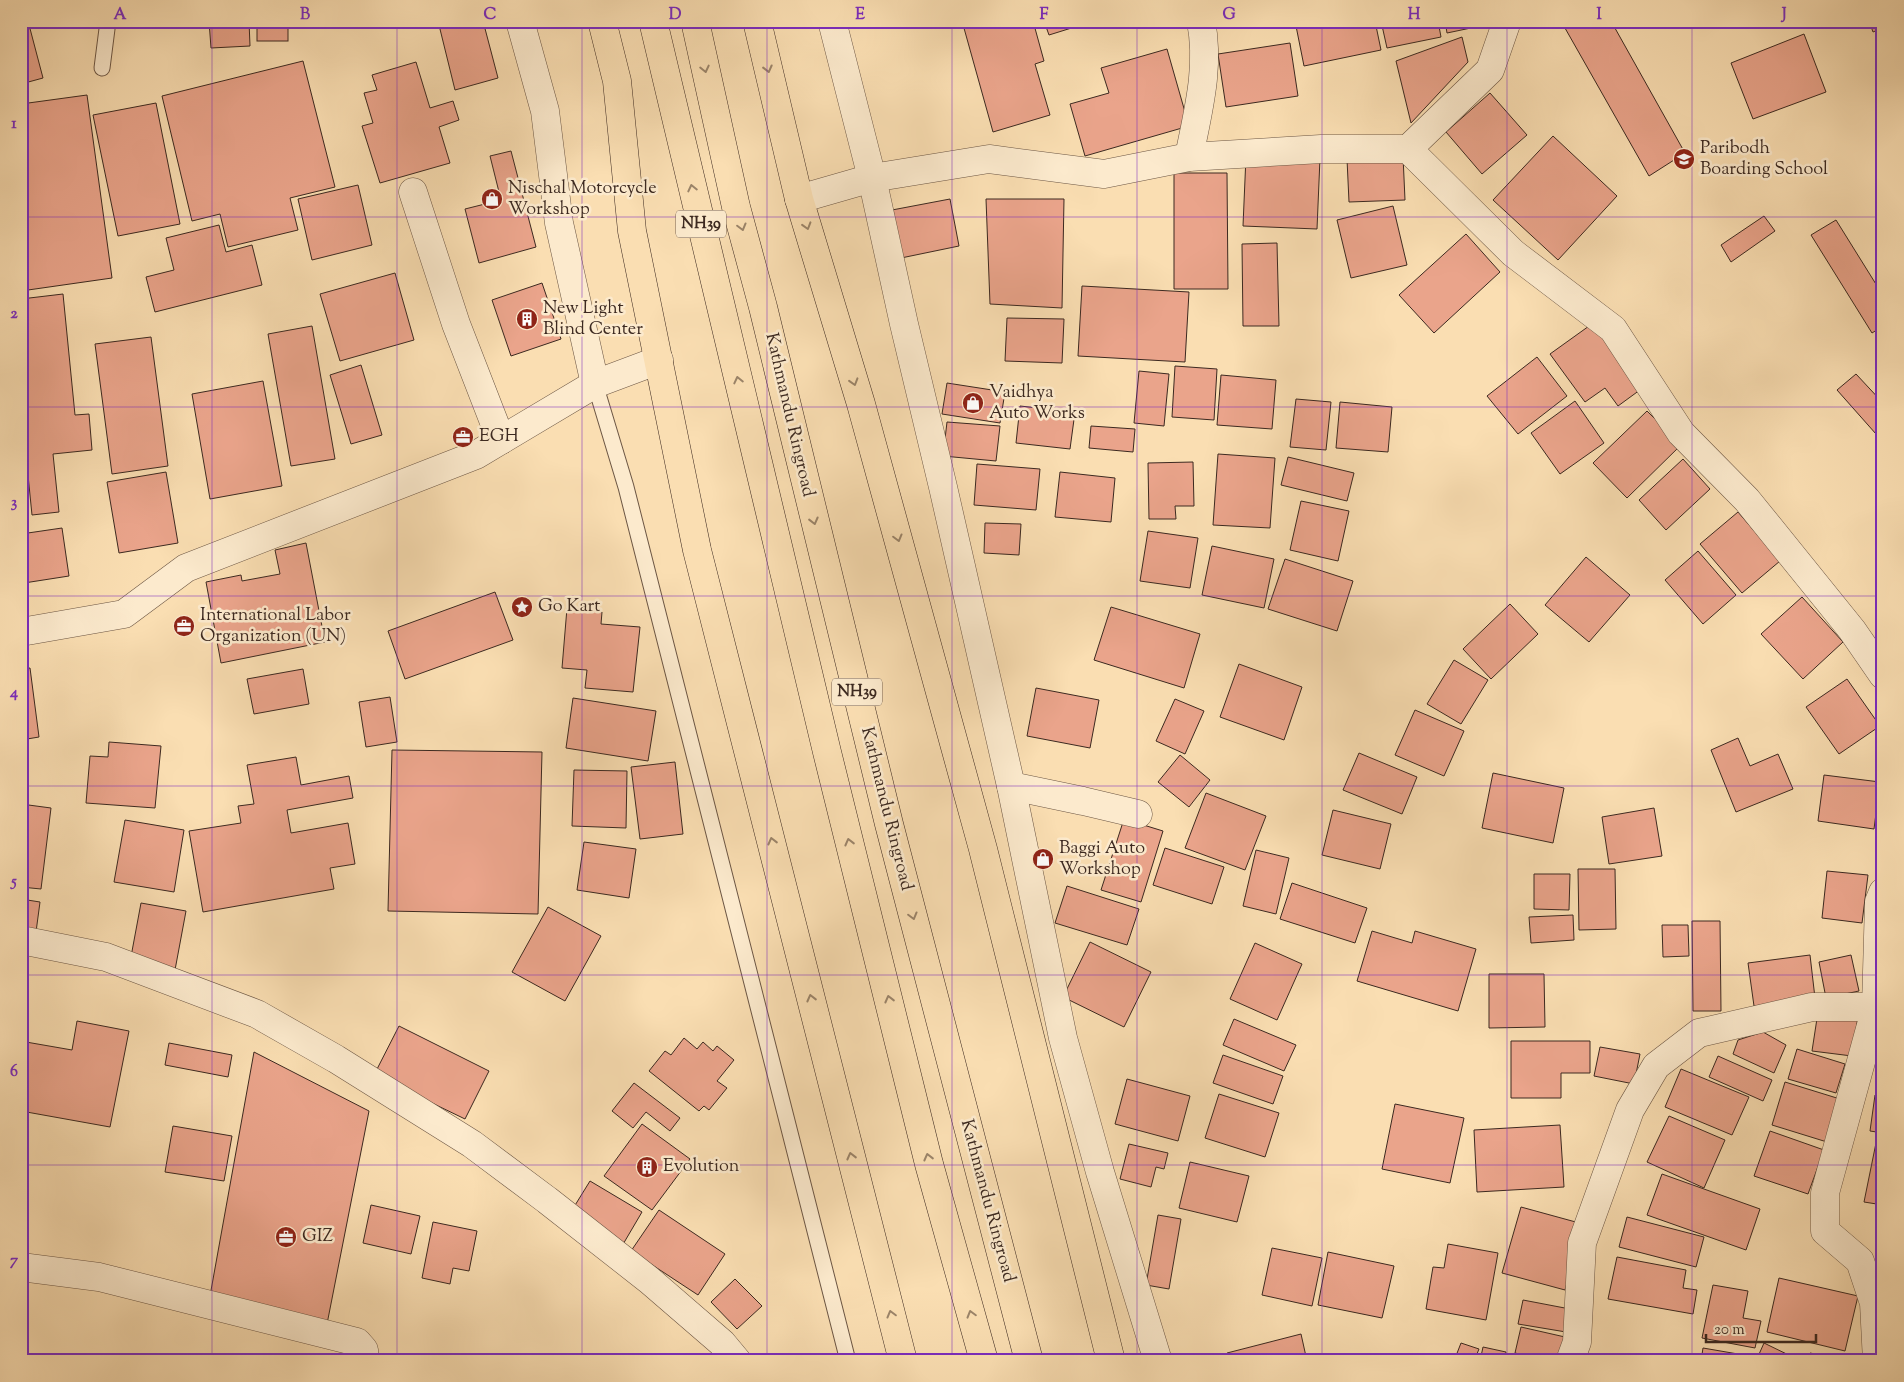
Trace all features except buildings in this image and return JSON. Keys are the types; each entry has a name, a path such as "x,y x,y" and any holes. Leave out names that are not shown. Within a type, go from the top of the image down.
{"main road":[{"path":"602,21 617,81 632,231 697,550 903,1361"},
{"name":"NH39","path":"653,21 856,867 930,1164 984,1361"},
{"name":"Kathmandu Ringroad","path":"694,21 736,206 763,307 885,805 1029,1361"},
{"path":"756,21 799,199 861,404 984,849 1111,1361"}],"street":[{"path":"520,21 545,111 559,223 595,384"},
{"path":"832,21 872,178 1010,786 1063,1038 1100,1172 1158,1361"},
{"path":"1189,157 1204,77 1204,40 1201,21"},
{"path":"799,199 872,178 989,160 1104,174 1189,157 1321,149 1408,149 1490,70 1507,21"},
{"path":"1408,149 1513,253 1613,329 1681,432 1747,500 1852,630 1883,675"},
{"path":"413,192 456,324 501,440"},
{"path":"21,632 124,614 186,568 476,455 595,384 659,360"},
{"path":"1010,786 1138,814"},
{"path":"1877,1361 1874,1303 1860,1261 1825,1231 1825,1194 1876,1007 1879,902 1883,892"},
{"path":"21,940 106,957 239,1007 257,1014 336,1059 472,1144 547,1200 649,1280 722,1343 737,1361"},
{"path":"1570,1361 1577,1342 1582,1243 1630,1110 1656,1066 1698,1034 1812,1007 1876,1007"},
{"path":"21,1267 99,1277 357,1342 364,1350 365,1361"}],"lane":[{"path":"102,68 108,21"},
{"path":"595,384 626,487 848,1361"}],"place":[{"name":"Paribodh Boarding School","path":"1684,159"},
{"name":"Nischal Motorcycle Workshop","path":"492,199"},
{"name":"New Light Blind Center","path":"527,319"},
{"name":"Vaidhya Auto Works","path":"973,403"},
{"name":"EGH","path":"463,437"},
{"name":"Go Kart","path":"522,607"},
{"name":"International Labor Organization (UN)","path":"184,626"},
{"name":"Baggi Auto Workshop","path":"1043,859"},
{"name":"Evolution","path":"647,1167"},
{"name":"GIZ","path":"286,1237"}]}
